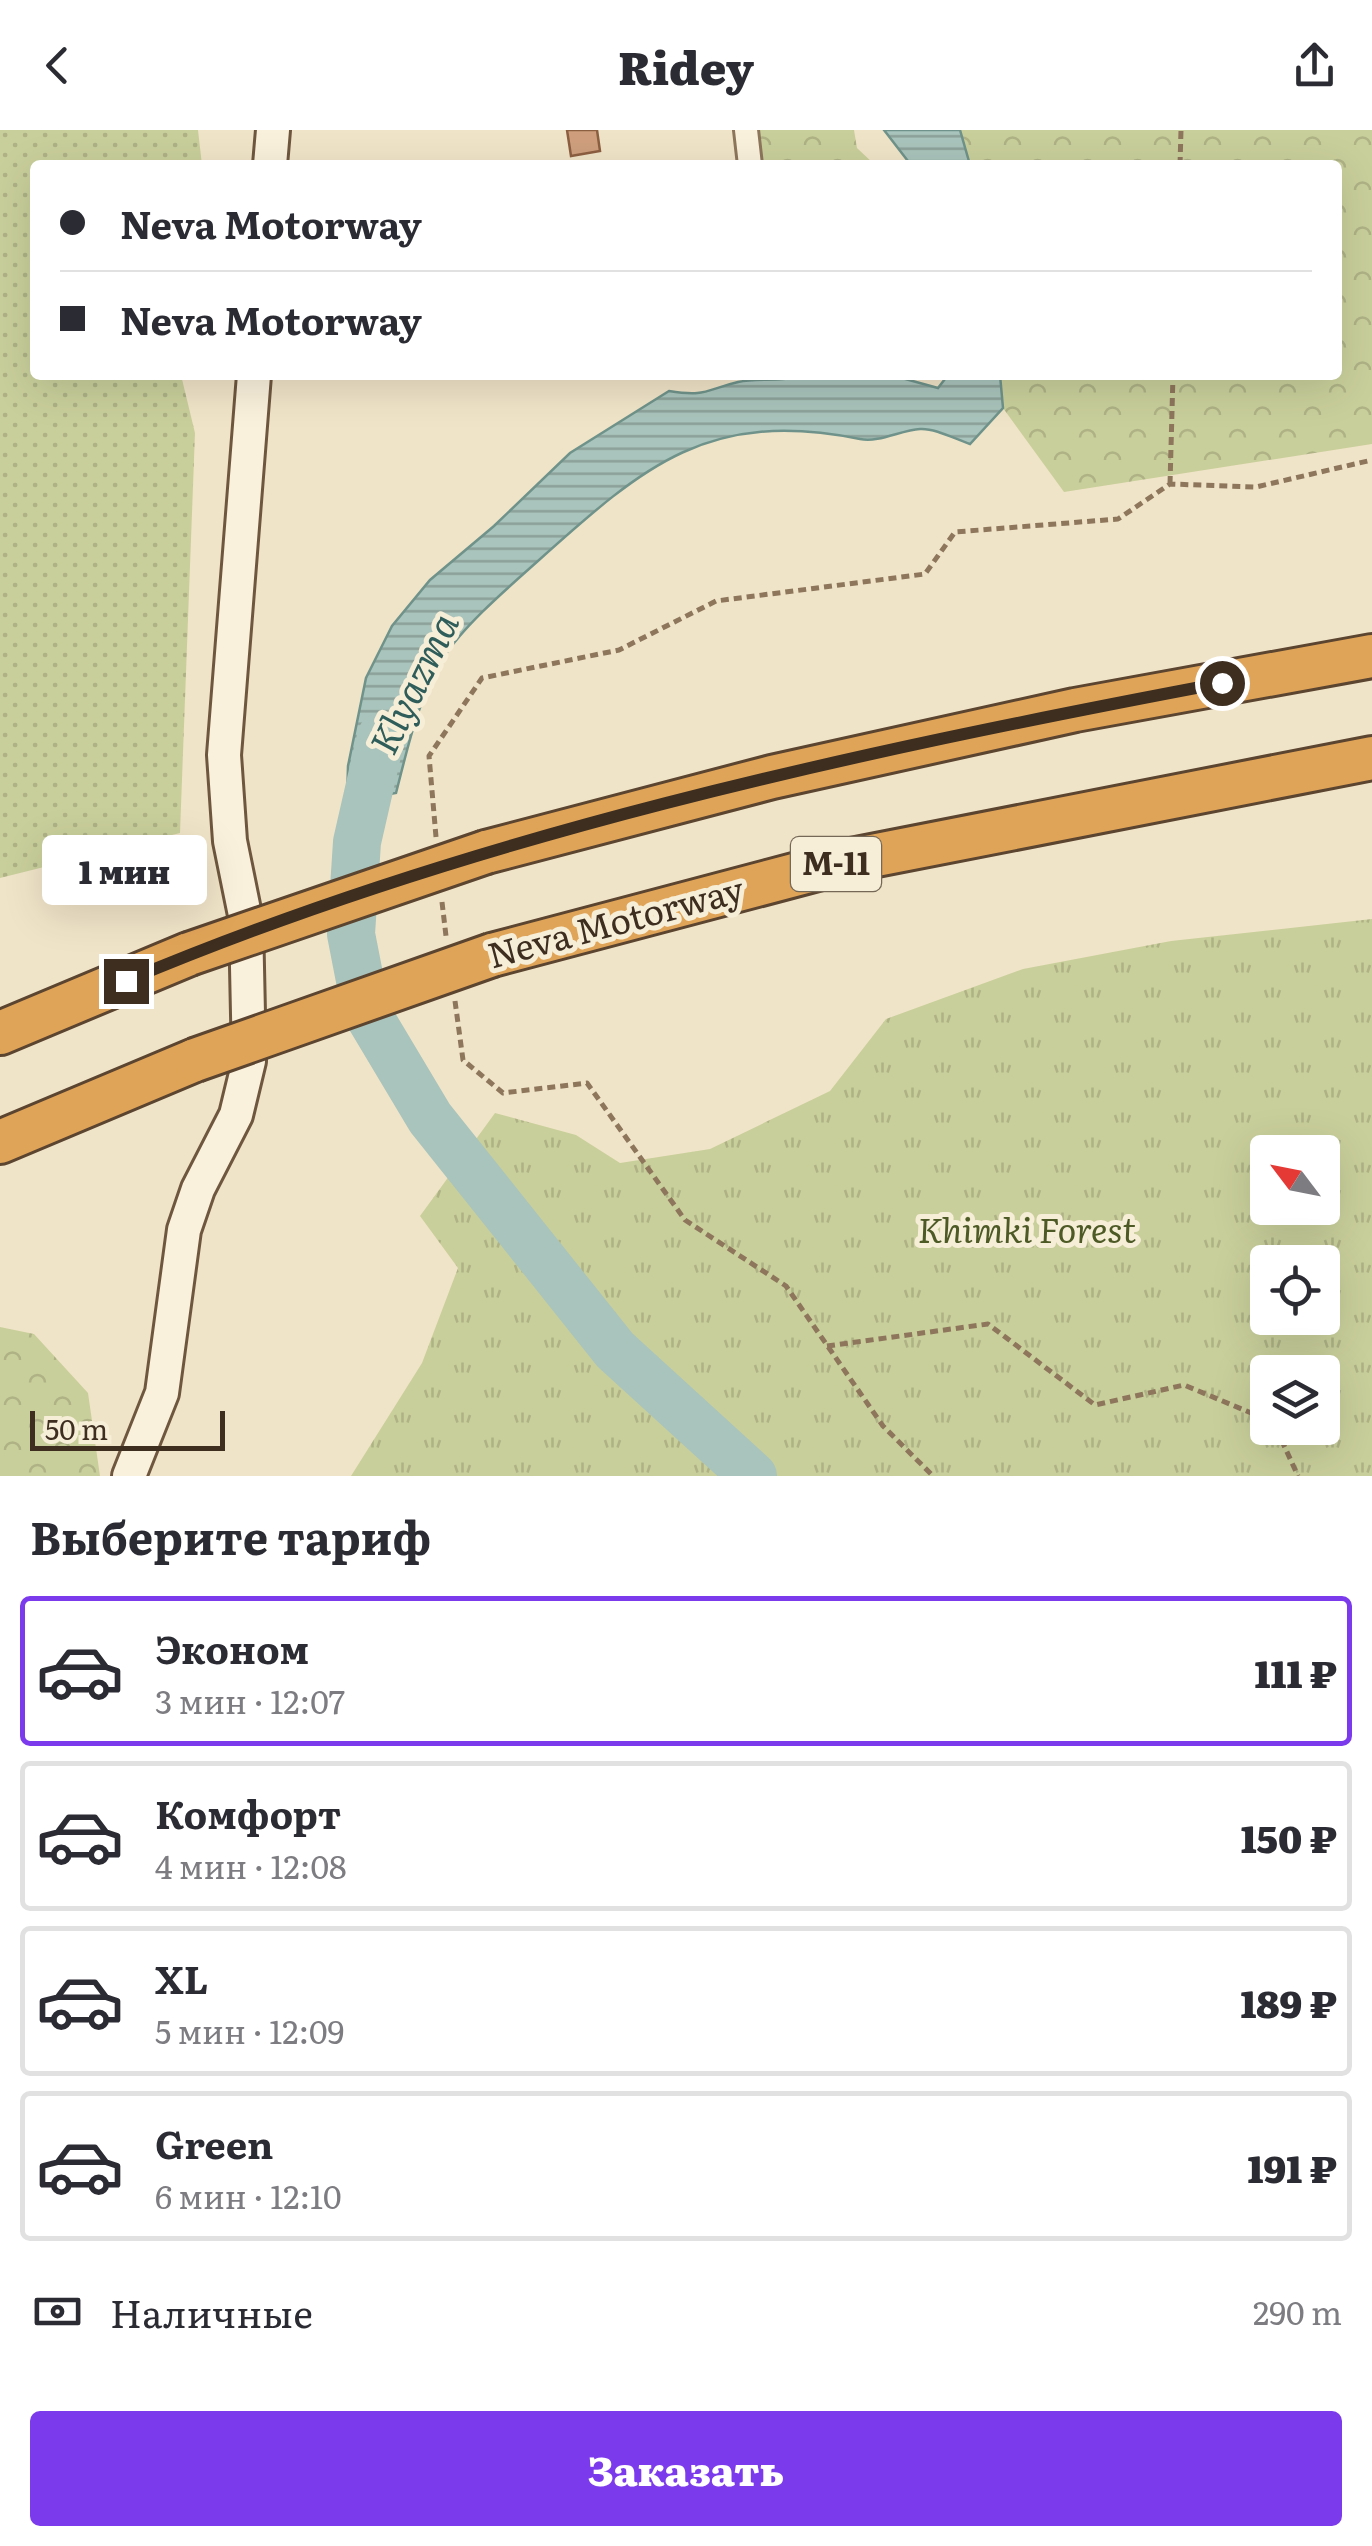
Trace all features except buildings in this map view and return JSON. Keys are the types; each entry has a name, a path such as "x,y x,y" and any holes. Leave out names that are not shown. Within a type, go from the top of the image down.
{"highway":[{"path":"0,1034 190,954 486,852 791,772 1075,710 1372,656"},
{"name":"Neva Motorway","path":"0,1142 196,1060 492,955 851,860 1372,758"}],"street":[{"path":"270,160 272,130"},
{"path":"746,130 749,160"},
{"path":"129,1476 162,1394 184,1230 198,1189 236,1115 248,1061 246,920 230,841 224,756 254,380"}],"path":[{"path":"1180,160 1181,130"},
{"path":"1170,484 1174,380"},
{"path":"482,678 619,650 716,601 925,574 956,532 1118,519 1170,484 1256,488 1372,460"},
{"path":"503,1092 586,1083 685,1220 786,1286 882,1426 933,1476"},
{"path":"827,1346 988,1324 1095,1405 1184,1385 1250,1412"},
{"path":"1284,1445 1298,1476"}],"green space":[{"path":"0,130 198,130 201,160 30,160 30,380 182,380 195,433 180,833 0,878"},
{"path":"754,130 854,130 857,148 870,160 757,160"},
{"path":"960,130 1372,130 1372,444 1064,492 1003,408 1000,380 1342,380 1342,160 969,160"},
{"name":"Khimki Forest","path":"1372,919 1372,1476 351,1476 422,1363 458,1268 420,1216 495,1113 576,1135 620,1163 710,1149 830,1091 886,1019 1023,969 1171,941"},
{"path":"0,1327 34,1334 88,1393 100,1476 0,1476"}],"water":[{"path":"884,130 960,130 969,160 907,160"},
{"path":"909,380 938,388 944,380 1000,380 1003,408 970,444 926,429 867,440 807,432 761,432 720,439 683,452 648,472 577,526 463,632 435,673 421,706 396,793 347,802 348,766 366,678 392,626 430,580 494,526 570,453 669,391 698,393 746,381"}],"waterway":[{"name":"Klyazma","path":"381,737 357,842 351,934 366,1011 430,1118 615,1350 753,1476"}],"route":[{"path":"126,981 190,954 486,852 772,777 1075,710 1222,683"}]}
